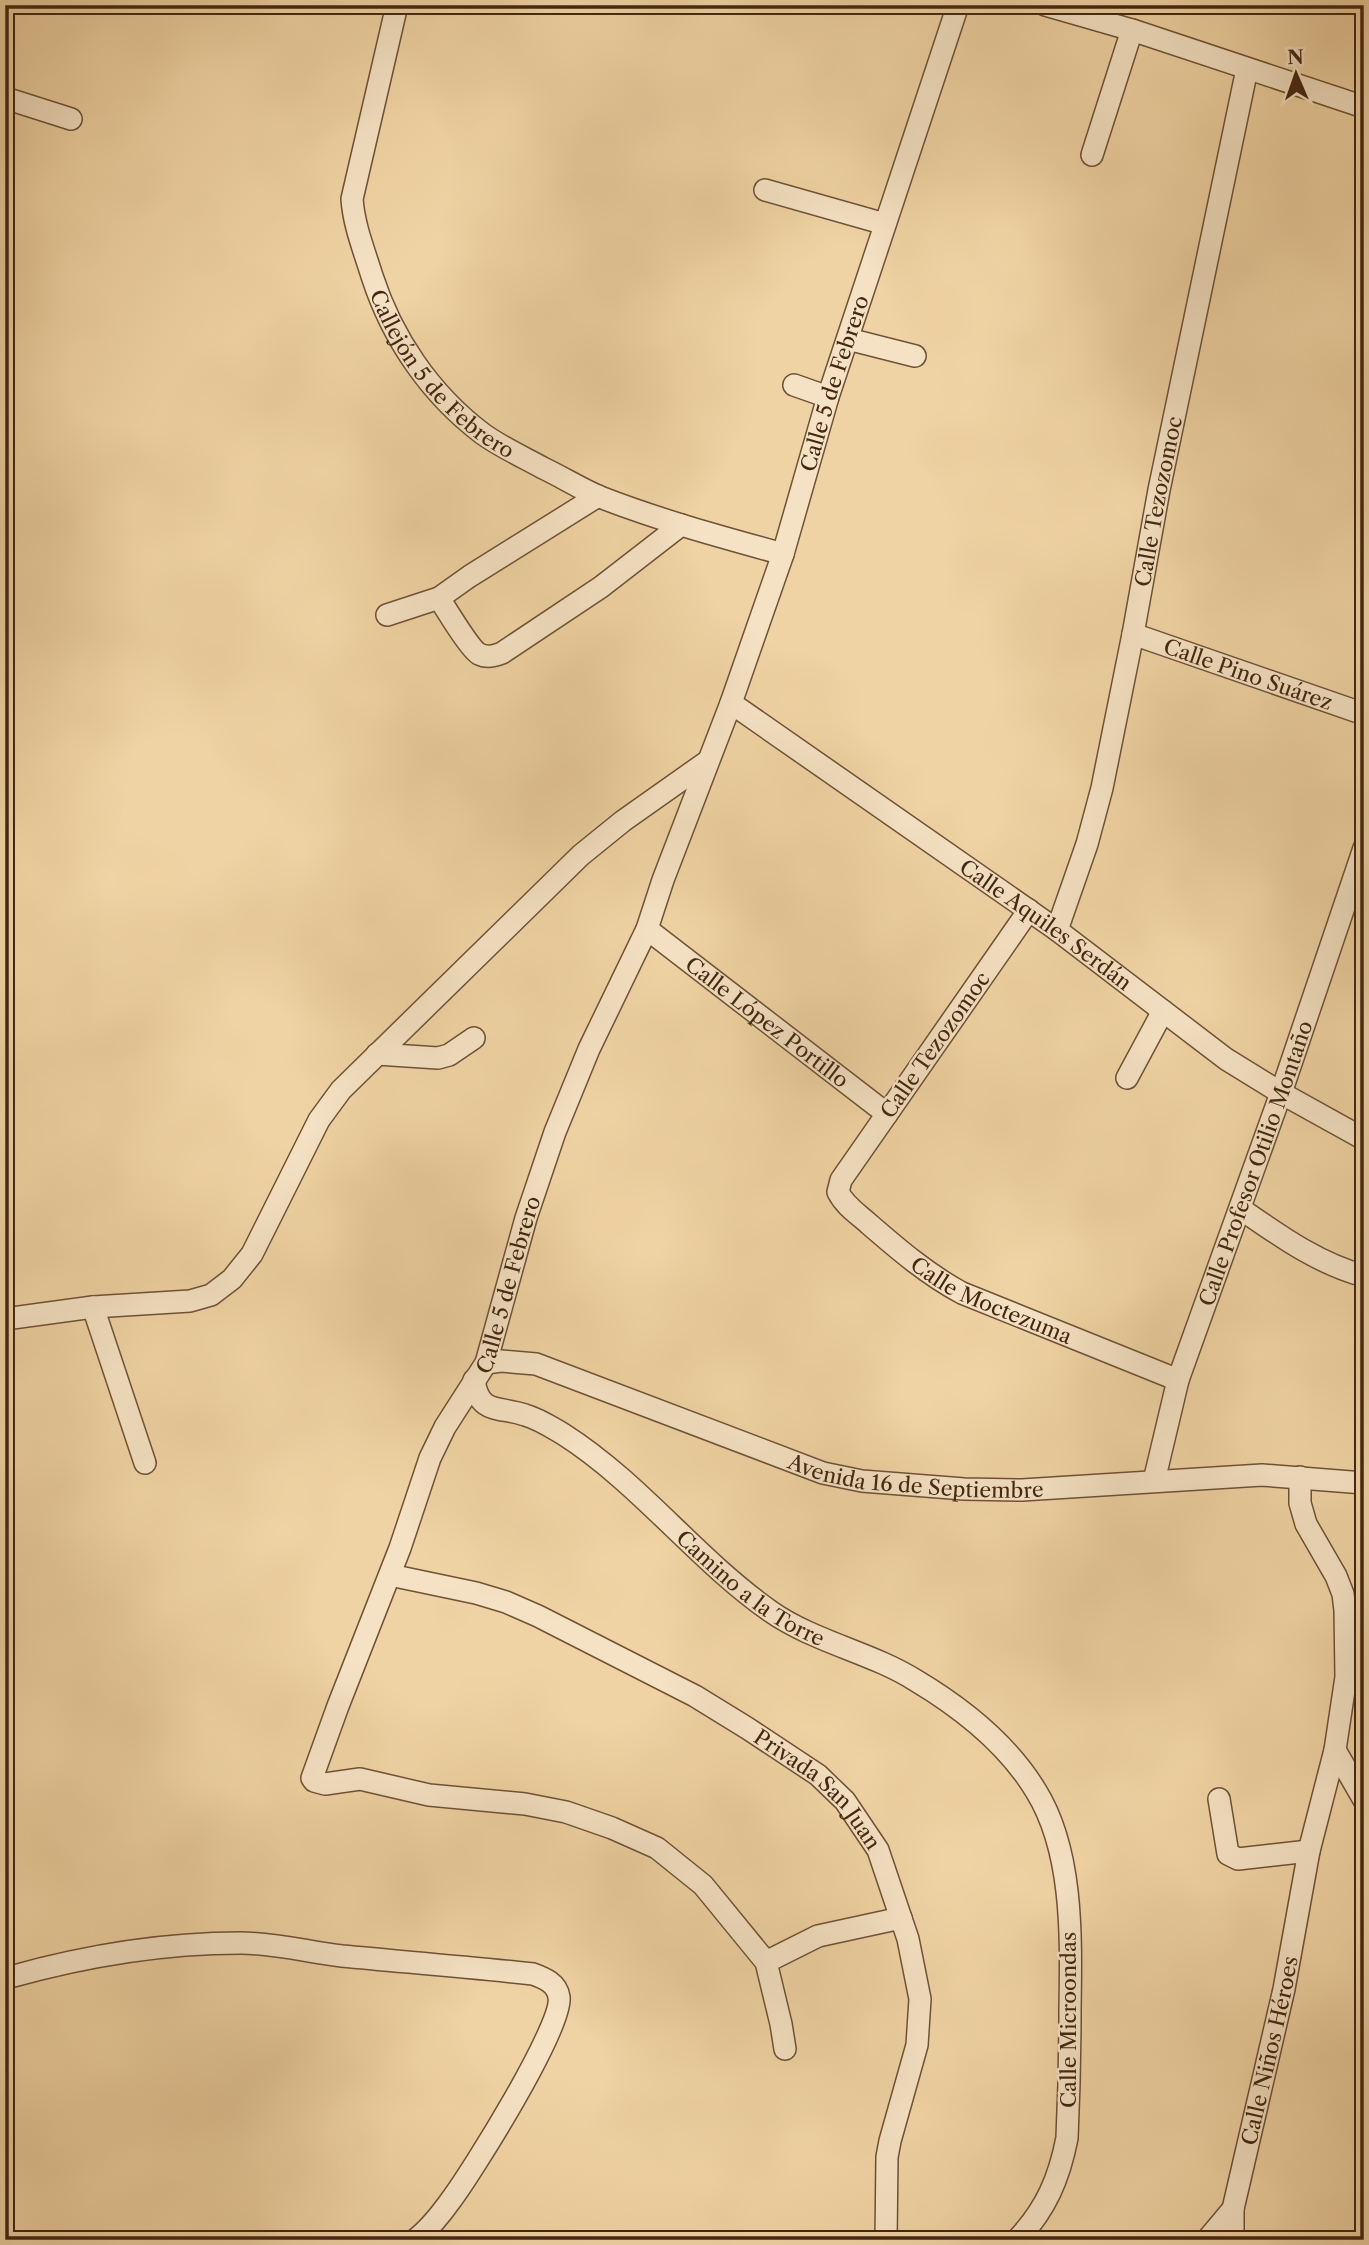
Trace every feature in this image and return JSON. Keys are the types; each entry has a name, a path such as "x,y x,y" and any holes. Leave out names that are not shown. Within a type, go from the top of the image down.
{"street":[{"name":"Callejón 5 de Febrero","path":"397,5 352,199 358,233 380,299 397,337 418,369 451,405 483,434 598,496 681,525 783,554"},
{"name":"Calle 5 de Febrero","path":"766,1962 703,1885 656,1848 612,1828 566,1812 525,1804 429,1795 360,1779 318,1783 314,1781 313,1773 390,1575 430,1458 445,1427 480,1371 555,1132 589,1049 647,929 731,703 783,554 828,397 957,5"},
{"path":"1045,5 1132,30 1364,107"},
{"path":"1092,155 1132,30"},
{"name":"Calle Tezozomoc","path":"1057,930 1087,844 1102,788 1162,477 1247,69"},
{"path":"5,98 71,119"},
{"path":"765,190 885,224"},
{"path":"848,339 915,356"},
{"path":"794,385 828,397"},
{"path":"387,615 439,598 598,496"},
{"path":"439,598 477,653 488,657 502,653 601,587 681,525"},
{"name":"Calle Pino Suárez","path":"1133,634 1364,714"},
{"name":"Calle Aquiles Serdán","path":"731,703 1057,930 1226,1059 1364,1139"},
{"path":"5,1318 93,1307 190,1301 211,1295 232,1279 259,1242 319,1120 341,1090 581,855 623,821 708,761"},
{"name":"Calle Profesor Otilio Montaño","path":"1154,1482 1178,1380 1241,1209 1362,859"},
{"name":"Calle Tezozomoc","path":"841,1180 1029,910"},
{"name":"Calle López Portillo","path":"647,929 887,1114"},
{"path":"1127,1078 1163,1011"},
{"path":"377,1054 438,1058 449,1055 474,1038"},
{"name":"Calle Moctezuma","path":"841,1180 838,1192 842,1199 916,1265 938,1280 962,1293 1178,1380"},
{"path":"1241,1209 1298,1249 1364,1276"},
{"path":"93,1307 145,1463"},
{"name":"Avenida 16 de Septiembre","path":"480,1371 501,1361 536,1364 823,1473 862,1480 964,1489 1022,1490 1262,1475 1364,1483"},
{"name":"Camino a la Torre","path":"480,1371 476,1394 485,1404 535,1418 569,1438 596,1458 740,1587 772,1612 895,1668 954,1706 1015,1759 1037,1792"},
{"name":"Calle Niños Héroes","path":"1207,2240 1233,2209 1284,1989 1309,1851 1335,1749 1346,1677 1343,1594 1336,1576 1306,1524 1300,1503 1300,1477"},
{"name":"Privada San Juan","path":"390,1575 476,1593 538,1616 695,1696 818,1775 845,1801 877,1850 908,1938 920,1998 917,2045 887,2157 886,2240"},
{"path":"1335,1749 1364,1800"},
{"name":"Calle Microondas","path":"1017,2240 1034,2222 1051,2193 1062,2167 1067,2138 1071,1955 1068,1903 1062,1858 1051,1819 1037,1792"},
{"path":"1219,1799 1228,1854 1238,1859 1309,1851"},
{"path":"785,2049 766,1962 818,1936 901,1918"},
{"path":"10,1976 66,1961 116,1952 242,1943 533,1974 544,1978 555,1986 559,1996 559,2006 550,2034 451,2201 415,2240"},
{"path":"1233,2209 1233,2240"}]}
